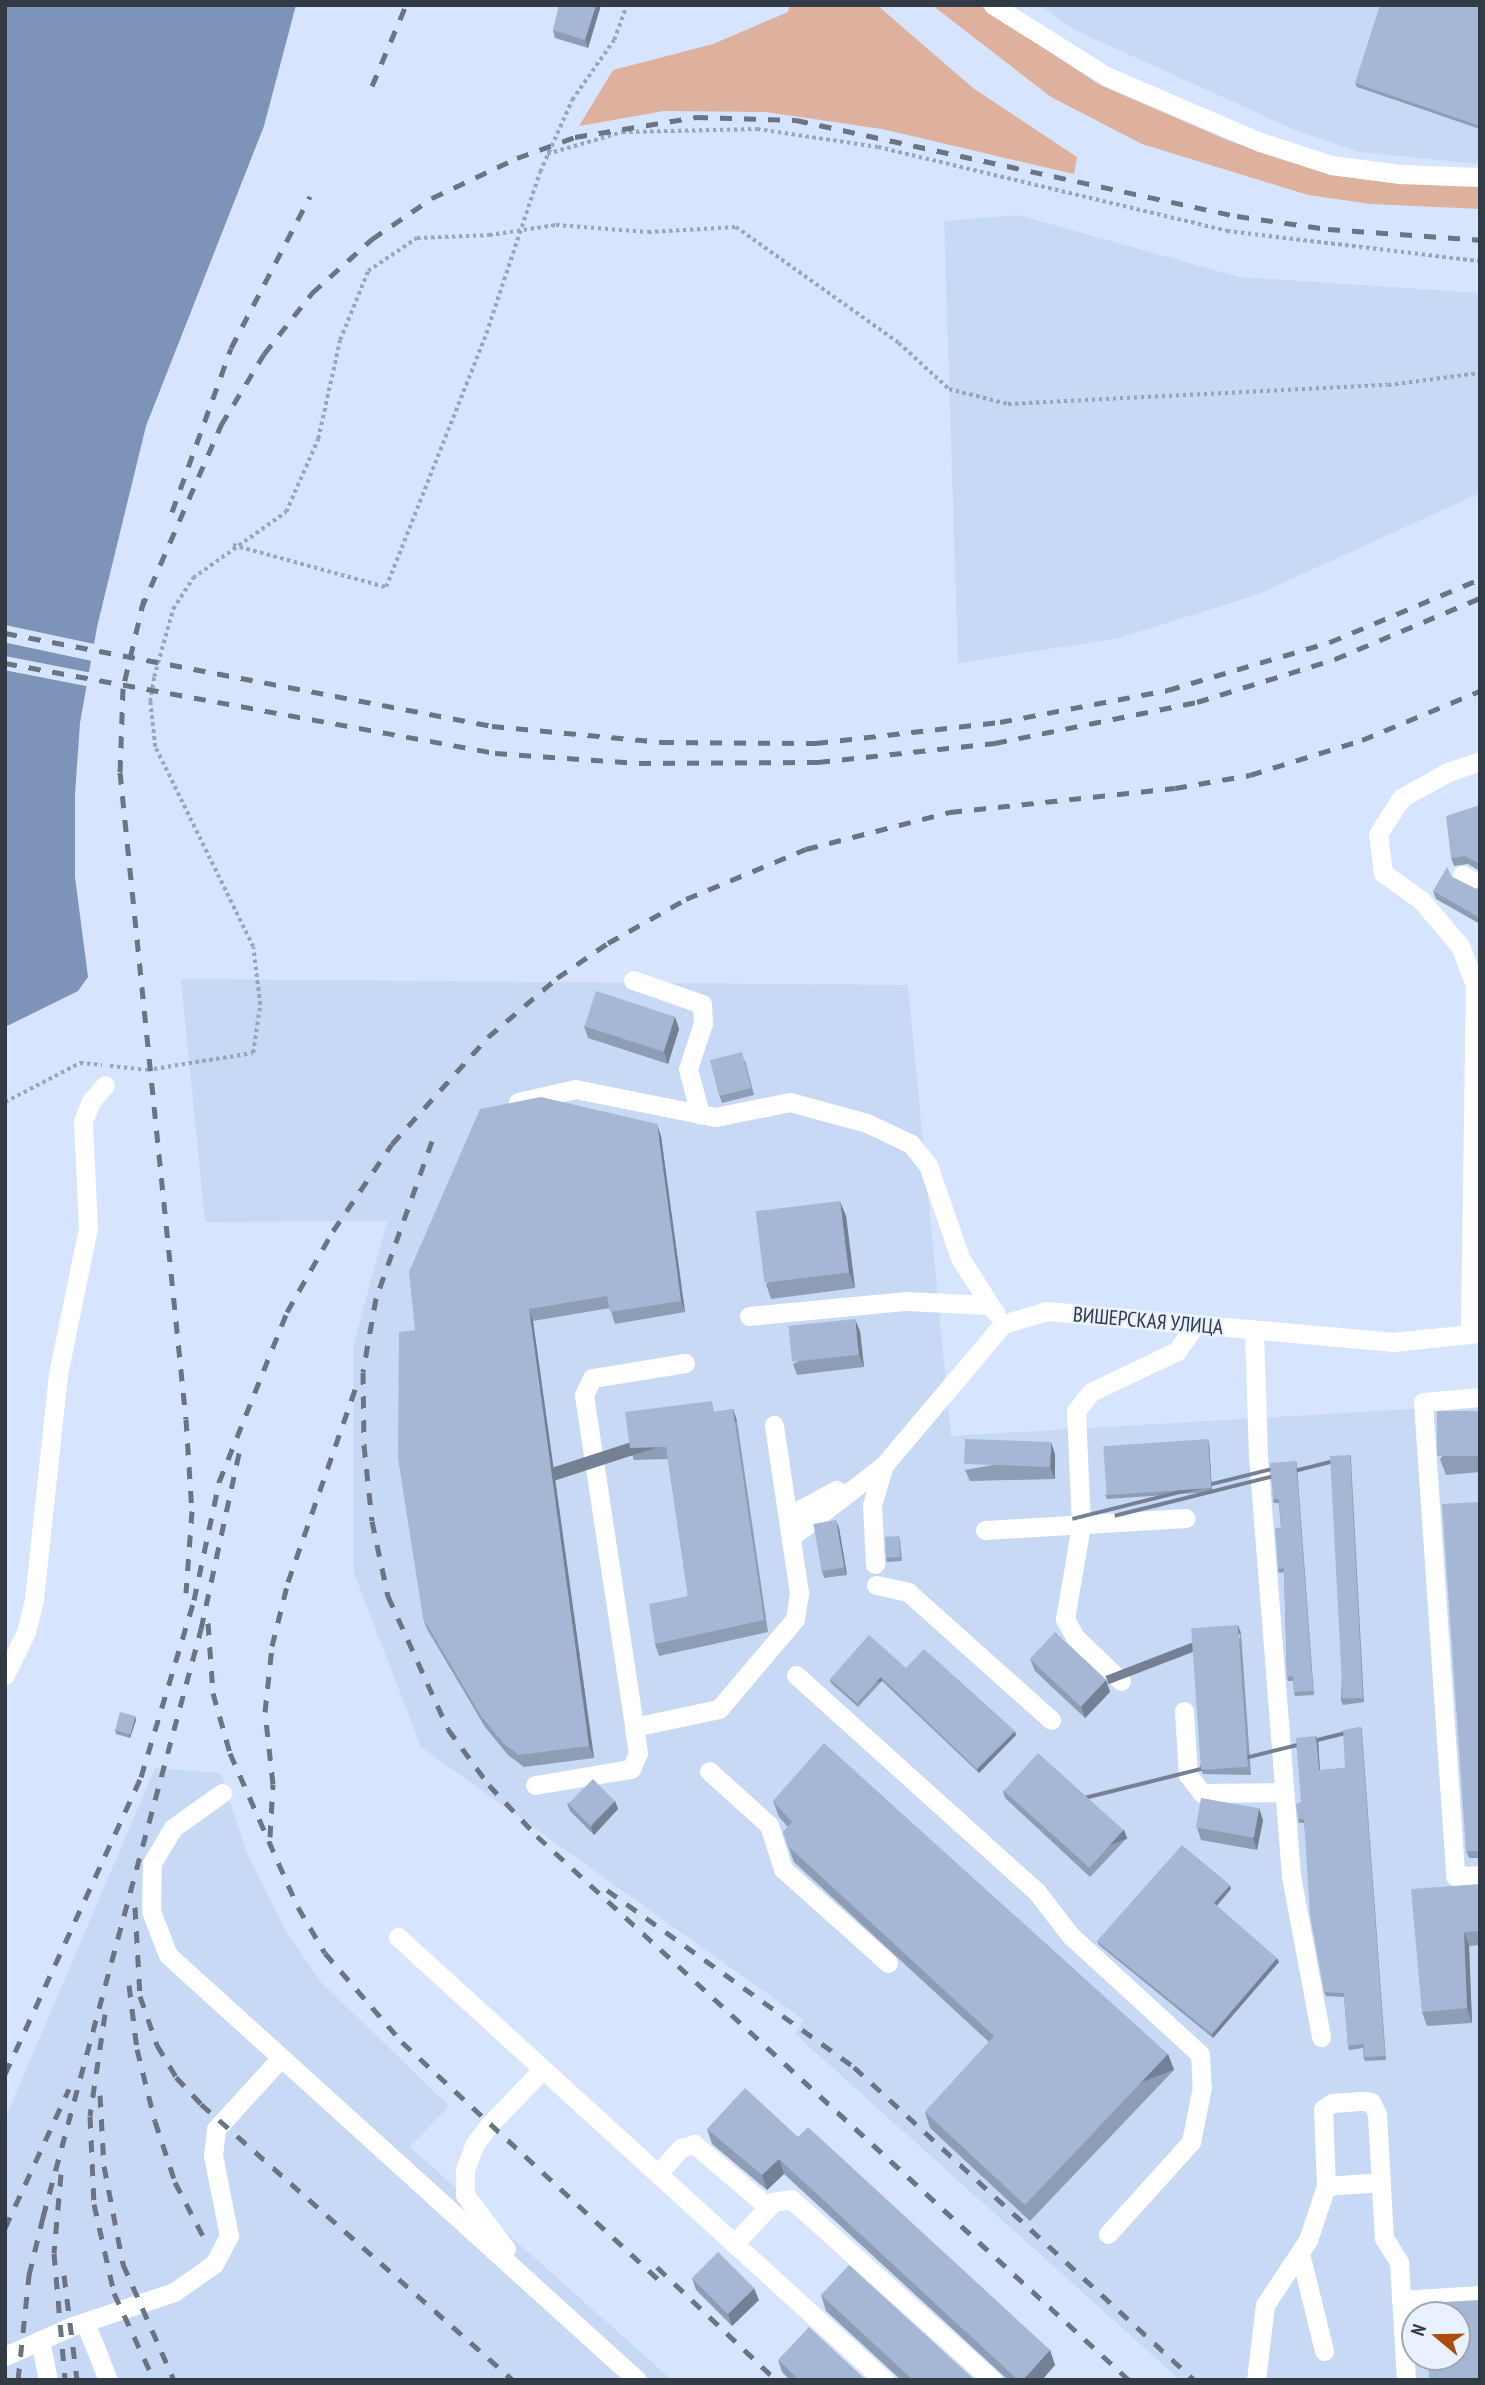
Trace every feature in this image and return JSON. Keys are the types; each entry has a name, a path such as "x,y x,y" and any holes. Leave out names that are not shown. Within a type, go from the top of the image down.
{"street":[{"path":"993,5 1107,76 1261,142 1331,164 1399,174 1480,177"},
{"path":"1475,1333 1475,985 1460,946 1421,900 1383,873 1378,834 1401,798 1448,772 1480,761"},
{"path":"1462,875 1480,885"},
{"path":"633,980 702,1004 703,1023 688,1069 700,1114"},
{"path":"5,1675 26,1632 34,1599 58,1374 88,1228 83,1121 91,1101 105,1085"},
{"path":"503,1106 575,1089 715,1117 790,1102 867,1124 911,1144 928,1165 960,1258 1003,1324 884,1465 790,1537"},
{"path":"749,1316 906,1301 990,1305"},
{"name":"ВИШЕРСКАЯ УЛИЦА","path":"1003,1324 1047,1311 1392,1342 1475,1333"},
{"path":"1122,1681 1074,1637 1065,1619 1081,1525 1075,1422 1081,1401 1177,1351 1195,1325"},
{"path":"1254,1331 1290,1877 1321,2037"},
{"path":"535,1785 631,1769 638,1752 584,1395 592,1378 685,1363"},
{"path":"1480,1397 1423,1402 1455,1877 1480,1875"},
{"path":"634,1727 719,1709 789,1630 800,1606 774,1425"},
{"path":"788,1516 884,1465"},
{"path":"875,1564 872,1505 884,1465"},
{"path":"985,1530 1186,1518"},
{"path":"876,1585 908,1592 1051,1720"},
{"path":"796,1675 1037,1892 1070,1935 1200,2054 1202,2087 1191,2142 1108,2234"},
{"path":"1184,1711 1188,1775 1202,1793 1284,1792"},
{"path":"709,1771 769,1825 783,1869 888,1963"},
{"path":"222,1793 187,1814 161,1844 152,1863 150,1910 159,1940 179,1968 637,2380"},
{"path":"398,1937 884,2380"},
{"path":"5,2356 85,2322 174,2292 222,2255 229,2236 212,2155 214,2136 222,2121 280,2059"},
{"path":"543,2069 474,2145 465,2170 465,2195 511,2254 649,2380"},
{"path":"1256,2380 1265,2305 1308,2240 1326,2186 1321,2114 1332,2103 1364,2101 1375,2107 1384,2238 1399,2262 1406,2380"},
{"path":"658,2174 681,2148 694,2144 768,2207"},
{"path":"1326,2186 1381,2182"},
{"path":"734,2244 768,2207 781,2197 799,2203 992,2380"},
{"path":"1300,2253 1324,2351"},
{"path":"1402,2300 1480,2295"},
{"path":"85,2322 108,2380"},
{"path":"40,2340 48,2380"}],"path":[{"path":"233,545 386,587 484,340 547,154 572,100 614,40 627,5"},
{"path":"547,154 622,132 757,129 878,147 1227,231 1480,261"},
{"path":"5,1102 80,1063 147,1070 253,1053 260,1005 253,947 162,761 151,724 154,677 173,609 193,578 233,545 286,512 317,439 340,340 368,271 417,238 578,225 648,232 736,227 899,343 949,389 1008,404 1388,385 1480,373"}],"shaded area":[{"path":"5,5 296,5 264,126 146,426 97,627 80,723 75,794 75,877 88,977 78,991 5,1027"},
{"path":"790,5 877,5 973,88 1077,157 1074,174 882,129 766,112 664,111 579,126 613,70 713,44 788,12"},
{"path":"932,5 979,5 1100,85 1227,140 1267,154 1480,185 1480,209 1371,204 1308,195 1142,144 1051,97"},
{"path":"1040,5 1480,5 1480,164 1358,152 1293,129 1075,30"},
{"path":"1018,215 1239,277 1480,293 1480,493 1256,595 1119,638 958,663 944,221"},
{"path":"181,979 908,985 951,1436 1480,1405 1480,2380 1180,2380 795,2034 804,2020 421,1747 354,1573 354,1343 387,1221 205,1222"},
{"path":"155,1768 221,1773 246,1851 287,1933 321,1982 449,2106 410,2147 672,2380 5,2380 5,2119"}],"pier":[{"path":"5,625 98,645 94,661 5,642"},
{"path":"5,656 92,673 90,687 5,670"}],"building":[{"path":"559,5 596,5 585,40 553,30"},
{"path":"1380,5 1480,5 1480,126 1355,83"},
{"path":"1480,805 1480,864 1465,856 1451,858 1446,816"},
{"path":"1447,867 1452,877 1476,889 1480,886 1480,918 1433,891"},
{"path":"596,991 675,1017 664,1052 585,1026"},
{"path":"742,1052 751,1088 719,1096 710,1060"},
{"path":"541,1097 657,1124 681,1301 610,1312 607,1296 529,1309 589,1746 519,1755 504,1744 481,1716 423,1618 398,1458 399,1332 415,1330 409,1272 480,1109"},
{"path":"840,1201 849,1272 764,1283 756,1211"},
{"path":"855,1319 859,1355 792,1362 788,1326"},
{"path":"712,1401 714,1412 733,1409 764,1620 655,1644 649,1604 688,1596 666,1447 630,1448 625,1412"},
{"path":"1437,1411 1480,1411 1480,1456 1437,1456"},
{"path":"965,1439 1051,1442 1050,1467 964,1464"},
{"path":"1208,1439 1211,1488 1107,1495 1103,1446"},
{"path":"1350,1455 1363,1698 1343,1699 1330,1456"},
{"path":"1296,1461 1313,1691 1294,1692 1293,1676 1287,1677 1284,1568 1278,1569 1275,1528 1281,1528 1279,1499 1273,1499 1270,1463"},
{"path":"1480,1502 1480,1851 1466,1851 1442,1504"},
{"path":"836,1520 844,1567 822,1571 813,1524"},
{"path":"899,1536 900,1557 886,1558 885,1537"},
{"path":"1238,1625 1248,1767 1201,1770 1191,1628"},
{"path":"1055,1632 1106,1680 1081,1707 1030,1659"},
{"path":"869,1635 906,1668 924,1649 1015,1731 977,1769 881,1677 857,1703 830,1679"},
{"path":"120,1712 135,1716 131,1734 115,1730"},
{"path":"1361,1727 1385,2056 1363,2057 1364,2044 1348,2046 1344,1993 1324,1992 1310,1915 1304,1819 1298,1819 1296,1804 1301,1802 1296,1738 1316,1736 1319,1770 1345,1768 1343,1730"},
{"path":"824,1743 1168,2054 1025,2205 925,2112 994,2036 788,1846 783,1832 792,1822 773,1801"},
{"path":"1038,1753 1123,1830 1089,1868 1004,1791"},
{"path":"593,1779 615,1801 590,1826 568,1804"},
{"path":"1201,1798 1259,1808 1254,1838 1196,1828"},
{"path":"1182,1845 1230,1885 1214,1903 1277,1958 1212,2034 1097,1941"},
{"path":"1480,1884 1480,1931 1464,1932 1467,2008 1422,2012 1411,1889"},
{"path":"745,2088 798,2137 808,2127 1050,2350 1023,2380 1018,2380 779,2159 762,2175 707,2129"},
{"path":"718,2252 754,2288 728,2314 692,2278"},
{"path":"849,2265 975,2380 913,2380 821,2295"},
{"path":"1480,2300 1480,2380 1429,2380 1429,2371 1471,2371 1471,2301 1462,2301"},
{"path":"809,2327 866,2380 799,2380 778,2360"}],"railway":[{"path":"372,86 406,5"},
{"path":"141,609 221,425 264,354 312,293 372,239 432,198 517,158 575,137 696,117 796,120 1237,216 1328,229 1480,240"},
{"path":"172,512 231,348 310,196"},
{"path":"5,633 492,726 662,742 816,743 1000,722 1168,690 1330,642 1480,579"},
{"path":"5,663 495,753 639,763 818,762 995,743 1197,702 1335,659 1480,598"},
{"path":"144,599 123,688 120,772 186,1419 192,1511 186,1593"},
{"path":"5,2074 141,1777 194,1600 219,1482 287,1312 333,1231 392,1144 488,1037 557,978 608,943 686,899 806,849 950,812 1175,788 1250,775 1362,740 1480,691"},
{"path":"432,1141 376,1298 363,1372 364,1445 372,1521 388,1596 448,1729 489,1785 537,1836 1129,2380"},
{"path":"270,1837 273,1784 265,1712 272,1646 288,1582 357,1384"},
{"path":"18,2380 29,2275 201,1629 240,1448"},
{"path":"208,1623 213,1693 230,1753 298,1907 325,1953 402,2042 660,2281"},
{"path":"607,1890 854,2067 1194,2380"},
{"path":"135,1907 140,1996 157,2045 176,2077 201,2104 513,2380"},
{"path":"129,1985 137,2049 155,2121 175,2182 204,2238"},
{"path":"105,2014 90,2116 94,2204 114,2293 154,2380"},
{"path":"5,2228 69,2089"},
{"path":"100,2095 104,2166 123,2264 174,2380"},
{"path":"61,2174 54,2253 65,2380"},
{"path":"657,2267 776,2380"},
{"path":"64,2275 77,2380"}]}
